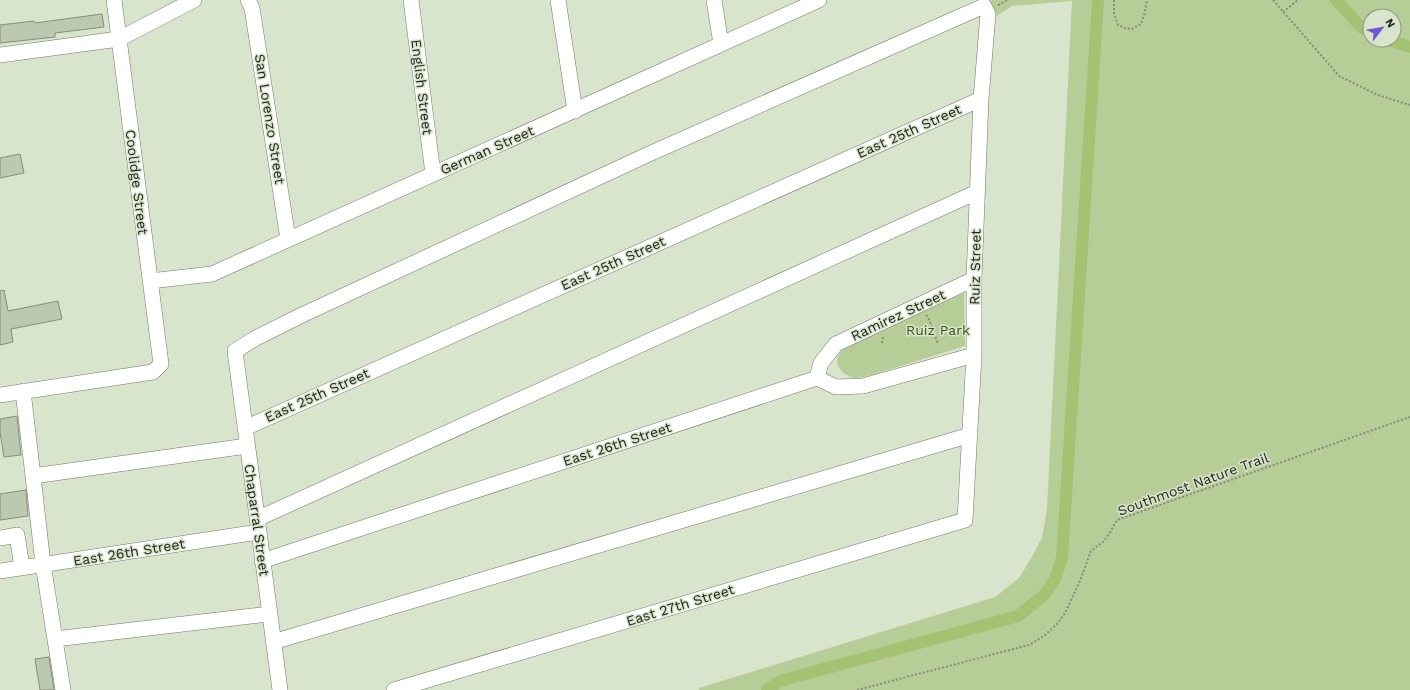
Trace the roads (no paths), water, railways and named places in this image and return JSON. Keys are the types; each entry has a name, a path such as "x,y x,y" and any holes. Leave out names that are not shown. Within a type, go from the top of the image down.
{"street":[{"name":"Coolidge Street","path":"23,391 153,372 161,364 114,0"},
{"path":"0,55 119,39 194,0"},
{"name":"San Lorenzo Street","path":"248,0 252,8 288,239"},
{"name":"English Street","path":"411,0 433,174"},
{"path":"558,0 575,111"},
{"path":"714,0 720,44"},
{"name":"German Street","path":"150,281 212,274 819,0"},
{"name":"Ruiz Street","path":"235,351 256,338 302,314 649,154 984,6 988,14 981,99 974,278 974,355 965,520"},
{"name":"East 25th Street","path":"245,428 981,99"},
{"name":"East 26th Street","path":"0,571 258,526 977,192"},
{"name":"Ramirez Street","path":"817,378 821,363 836,344 974,278"},
{"name":"Chaparral Street","path":"235,351 280,690"},
{"path":"817,378 836,387 863,386 974,355"},
{"name":"East 26th Street","path":"262,561 817,378"},
{"path":"0,395 23,391 43,564 63,690"},
{"path":"273,642 970,435"},
{"path":"32,476 247,446"},
{"name":"East 27th Street","path":"394,690 965,520"},
{"path":"0,538 17,536 22,567"},
{"path":"55,638 270,614"}],"waterway":[{"path":"767,690 780,681 1018,616 1045,594 1055,579 1062,558 1098,0"},
{"path":"1336,0 1362,28"},
{"path":"1402,44 1410,47"}],"park label":[{"name":"Ruiz Park","path":"938,330"}]}
